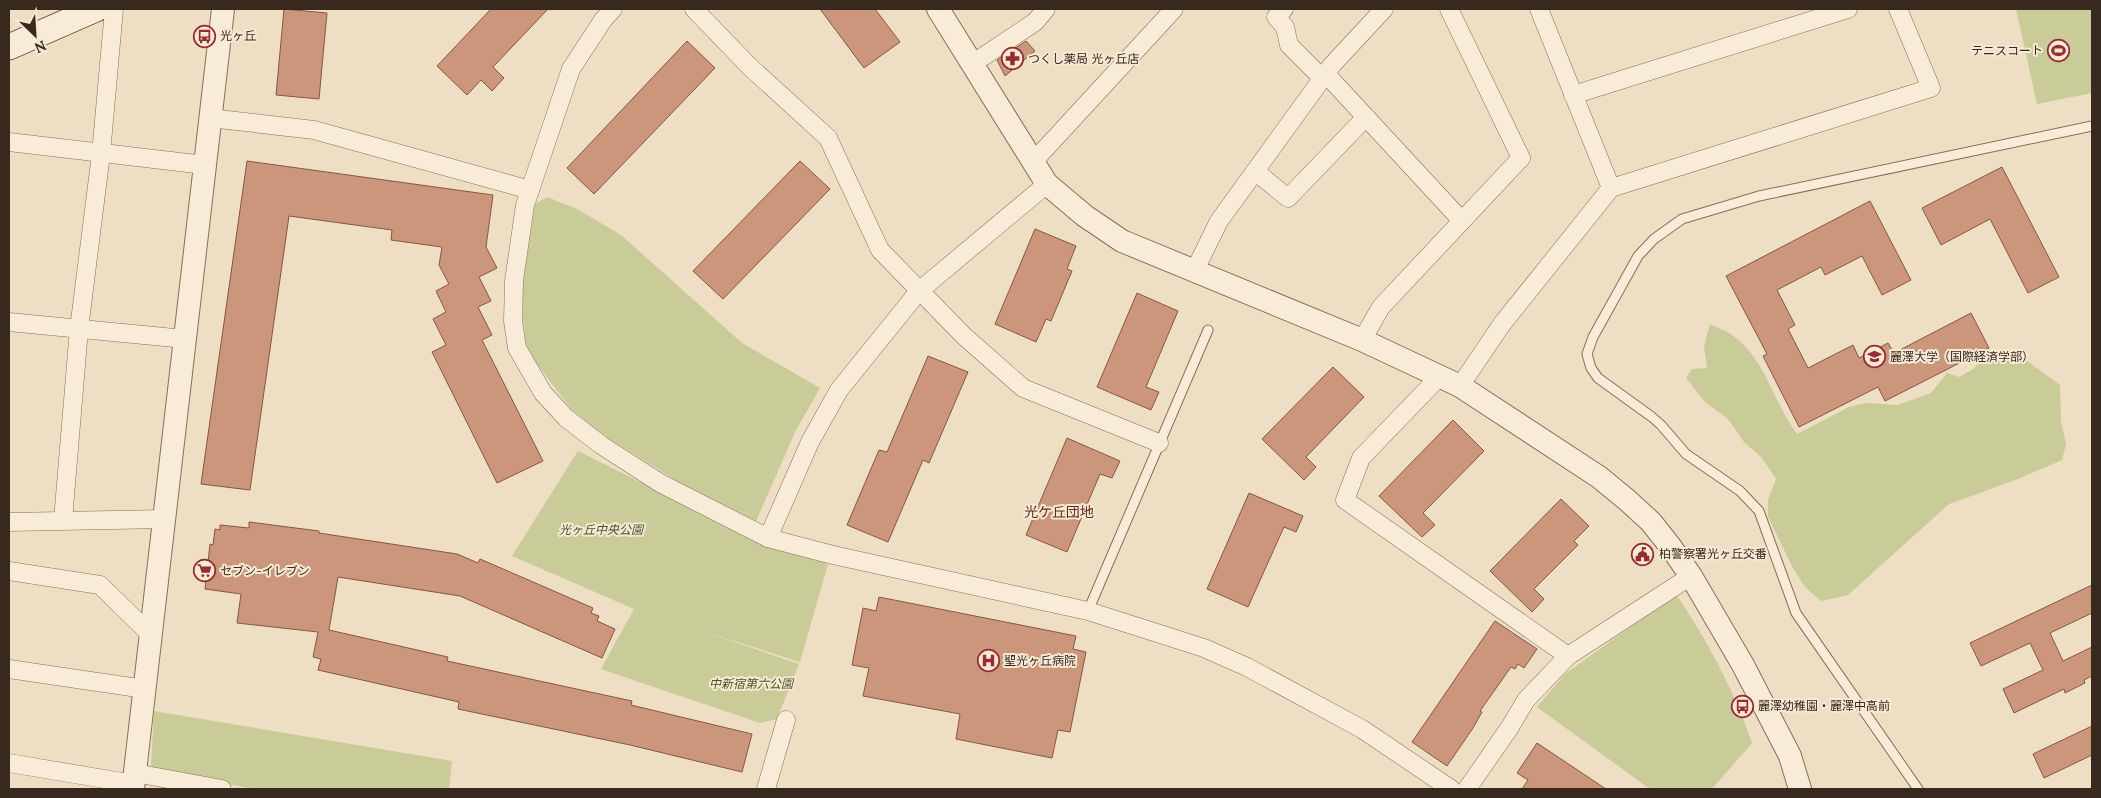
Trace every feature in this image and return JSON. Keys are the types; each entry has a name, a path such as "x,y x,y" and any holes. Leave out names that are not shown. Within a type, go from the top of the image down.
{"main road":[{"path":"9,47 96,9"}],"street":[{"path":"63,520 79,329 101,154 114,9"},
{"path":"134,782 223,9"},
{"path":"613,9 603,20 571,69 530,190 514,281 513,321 516,348 543,393 566,418 660,483 768,538 833,555 1088,611 1204,648 1247,667 1362,729 1451,789"},
{"path":"694,9 750,67 828,138 880,250 964,336 1023,388 1159,443"},
{"path":"938,9 1047,184 1092,221 1122,240 1194,272 1362,340 1460,386 1578,463 1627,500 1650,522 1691,576 1743,665 1785,748 1800,789"},
{"path":"972,64 1035,22 1046,9"},
{"path":"1033,162 1174,9"},
{"path":"1284,9 1276,17 1285,27 1289,45 1366,117 1462,221"},
{"path":"1194,272 1219,221 1255,171 1324,76 1384,9"},
{"path":"1362,340 1381,307 1521,158 1449,9"},
{"path":"1538,9 1611,188"},
{"path":"1574,95 1848,9"},
{"path":"1460,386 1502,324 1611,188 1931,88 1898,9"},
{"path":"1255,171 1288,198 1366,117"},
{"path":"210,118 314,130 530,190"},
{"path":"9,142 205,165"},
{"path":"768,538 810,442 839,390 919,291 1047,184"},
{"path":"9,322 185,339"},
{"path":"1440,376 1361,458 1345,500 1568,656"},
{"path":"9,522 164,519"},
{"path":"9,571 100,585 151,634"},
{"path":"1467,789 1510,727 1526,700 1568,656 1691,576"},
{"path":"9,669 145,689"},
{"path":"770,788 786,720"},
{"path":"9,763 134,782 222,789"}],"lane":[{"path":"1918,789 1796,614 1759,511 1740,491 1686,454 1652,417 1598,378 1591,368 1587,354 1593,337 1638,256 1654,238 1682,219 1759,196 2092,126"},
{"path":"1088,611 1208,330"}],"green space":[{"name":"テニスコート","path":"2016,9 2092,9 2092,93 2037,104"},
{"path":"547,197 577,209 621,235 742,343 820,388 796,430 756,521 688,488 597,431 572,410 536,363 526,344 523,319 523,282 535,204"},
{"path":"1710,324 1740,341 1750,352 1797,434 1849,407 1866,403 1898,405 1931,393 1947,373 1959,377 1972,370 1982,360 1998,354 2016,353 2060,385 2061,421 2066,444 2062,460 2018,479 1949,504 1848,595 1821,601 1804,586 1768,517 1768,500 1776,479 1762,458 1744,442 1728,419 1705,402 1686,378 1692,369 1707,368 1704,346"},
{"name":"光ヶ丘中央公園","path":"578,451 748,536 828,564 800,662 699,630 799,664 777,719 760,723 601,669 634,609 512,556"},
{"path":"1676,594 1719,666 1737,704 1752,743 1712,789 1650,789 1537,707 1565,674"},
{"path":"154,711 452,761 449,789 255,789 156,771 151,766"}],"building":[{"path":"284,9 327,13 319,99 276,95"},
{"path":"491,9 548,9 493,67 504,78 492,91 481,80 467,95 437,66"},
{"path":"820,9 875,9 900,42 864,68"},
{"path":"687,41 715,68 594,194 567,168"},
{"name":"つくし薬局 光ヶ丘店","path":"1026,41 1035,51 1005,76 997,60"},
{"path":"247,161 493,195 486,247 497,268 479,277 491,301 478,307 492,335 482,340 543,461 497,483 432,352 446,345 433,319 446,312 436,291 449,284 439,265 442,247 391,240 392,230 289,216 250,490 201,484"},
{"path":"800,161 830,189 723,299 693,271"},
{"path":"2002,167 2059,277 2028,293 1990,219 1941,245 1922,208"},
{"path":"1870,201 1911,280 1882,295 1862,256 1825,275 1821,267 1777,290 1795,325 1788,329 1808,368 1853,345 1859,358 1888,343 1894,353 1971,313 1989,348 1885,401 1878,387 1799,427 1763,356 1767,354 1726,276"},
{"path":"1035,229 1076,246 1067,269 1072,271 1051,321 1046,319 1036,342 995,324"},
{"path":"1137,293 1178,311 1146,387 1159,392 1151,410 1097,387"},
{"path":"928,356 968,372 929,463 923,460 888,542 847,525 879,450 887,452"},
{"path":"1333,367 1364,397 1306,457 1316,467 1304,480 1262,439"},
{"path":"1453,420 1484,451 1423,513 1435,525 1422,537 1379,496"},
{"path":"1067,438 1120,461 1112,478 1100,474 1067,552 1026,535"},
{"path":"1249,493 1303,516 1296,532 1284,527 1248,607 1207,589"},
{"path":"1561,499 1589,526 1574,541 1578,545 1534,589 1544,599 1532,612 1490,571"},
{"path":"249,522 319,531 319,533 457,554 478,563 480,559 593,608 591,613 599,616 597,621 615,629 602,658 460,596 338,577 329,630 448,657 447,661 632,701 631,705 752,734 742,772 630,745 458,709 459,702 318,670 321,659 313,657 318,632 237,623 241,594 205,589 210,544 213,545 215,529 220,530 220,525 249,528"},
{"path":"2092,585 2092,613 2050,633 2063,661 2092,647 2092,676 2084,680 2085,683 2065,693 2064,689 2014,713 2003,689 2043,670 2030,643 1981,666 1970,643"},
{"name":"聖光ヶ丘病院","path":"879,597 1076,636 1073,649 1086,652 1070,732 1058,730 1052,758 956,739 960,714 863,696 869,668 852,665 863,608 876,611"},
{"path":"1495,621 1537,649 1524,668 1518,664 1515,669 1511,667 1480,711 1482,712 1473,728 1447,766 1412,742"},
{"path":"2092,726 2092,755 2044,778 2033,754"},
{"path":"1537,743 1606,789 1522,789 1528,780 1517,773"}],"place":[{"name":"光ヶ丘","path":"204,36"},
{"name":"テニスコート","path":"2059,51"},
{"name":"つくし薬局 光ヶ丘店","path":"1012,59"},
{"name":"麗澤大学（国際経済学部）","path":"1874,357"},
{"name":"柏警察署光ヶ丘交番","path":"1643,554"},
{"name":"セブン-イレブン","path":"204,571"},
{"name":"聖光ヶ丘病院","path":"988,661"},
{"name":"麗澤幼稚園・麗澤中高前","path":"1742,706"}],"district":[{"name":"光ケ丘団地","path":"1059,512"}],"park label":[{"name":"中新宿第六公園","path":"751,684"}]}
